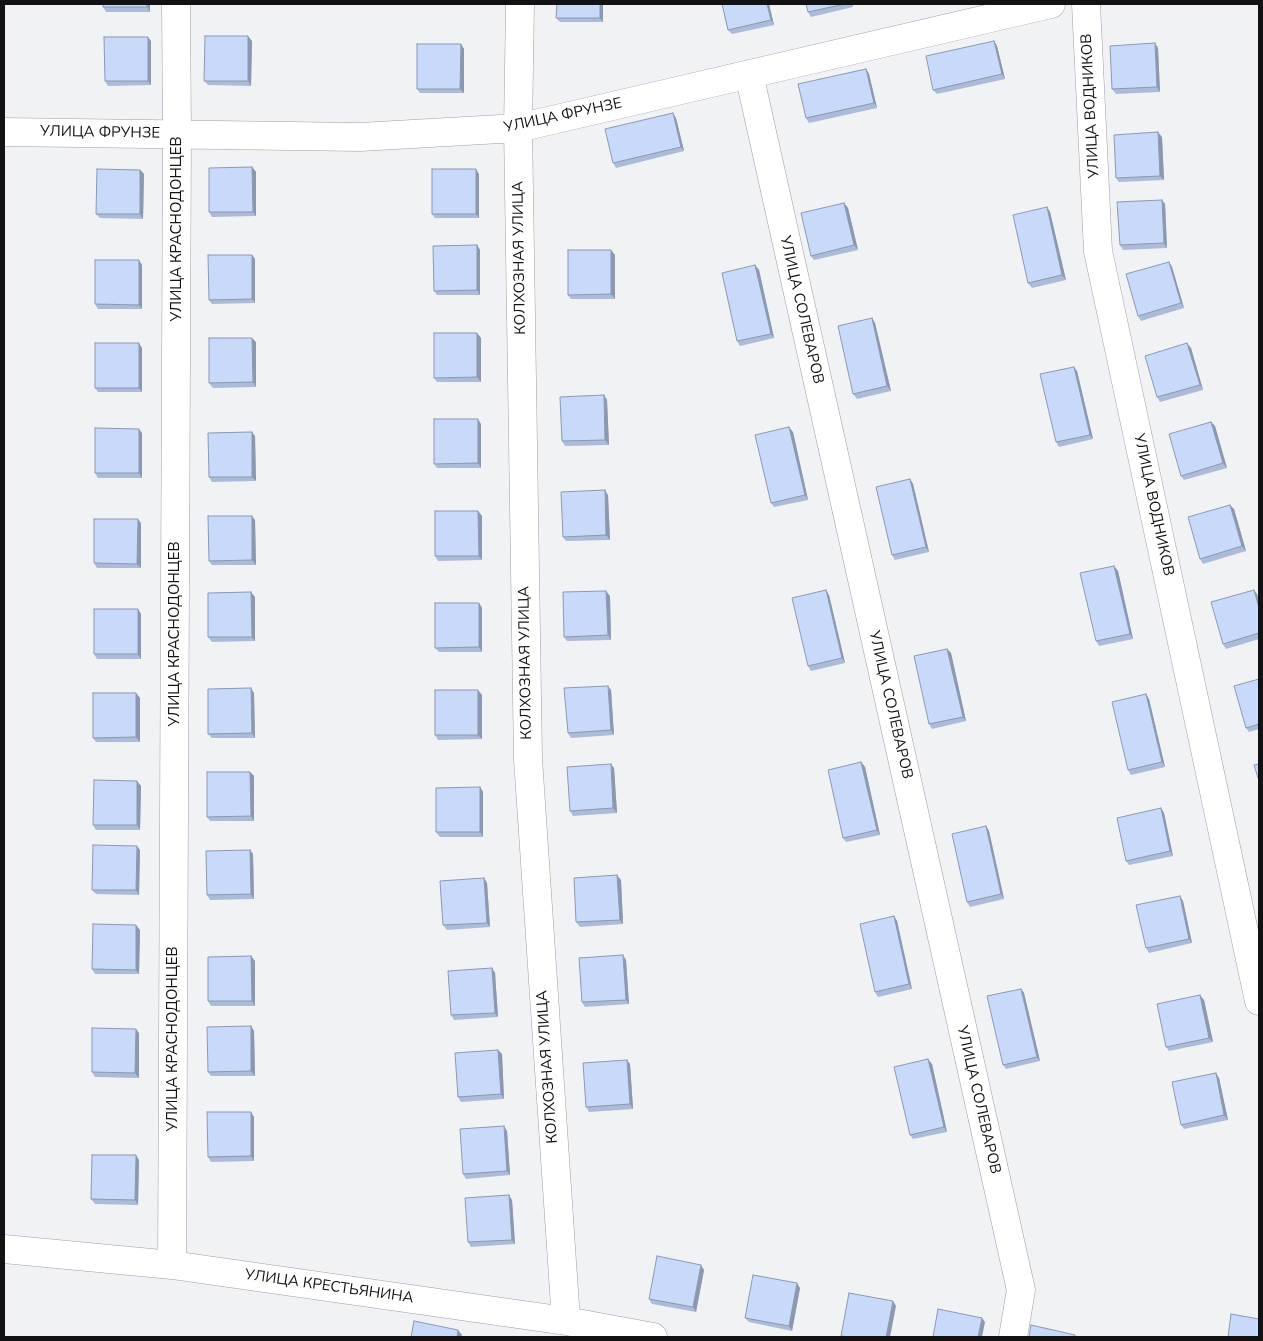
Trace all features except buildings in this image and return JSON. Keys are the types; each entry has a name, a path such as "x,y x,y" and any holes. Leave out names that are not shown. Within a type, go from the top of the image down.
{"street":[{"name":"УЛИЦА КРАСНОДОНЦЕВ","path":"172,1265 176,4"},
{"name":"КОЛХОЗНАЯ УЛИЦА","path":"520,4 518,128 528,759 566,1321"},
{"name":"УЛИЦА ФРУНЗЕ","path":"4,132 360,137 518,128 1051,4"},
{"name":"УЛИЦА ВОДНИКОВ","path":"1086,4 1098,251 1259,1001"},
{"name":"УЛИЦА СОЛЕВАРОВ","path":"748,74 1021,1290 1013,1337"},
{"name":"УЛИЦА КРЕСТЬЯНИНА","path":"4,1249 172,1265 566,1321 653,1337"}]}
